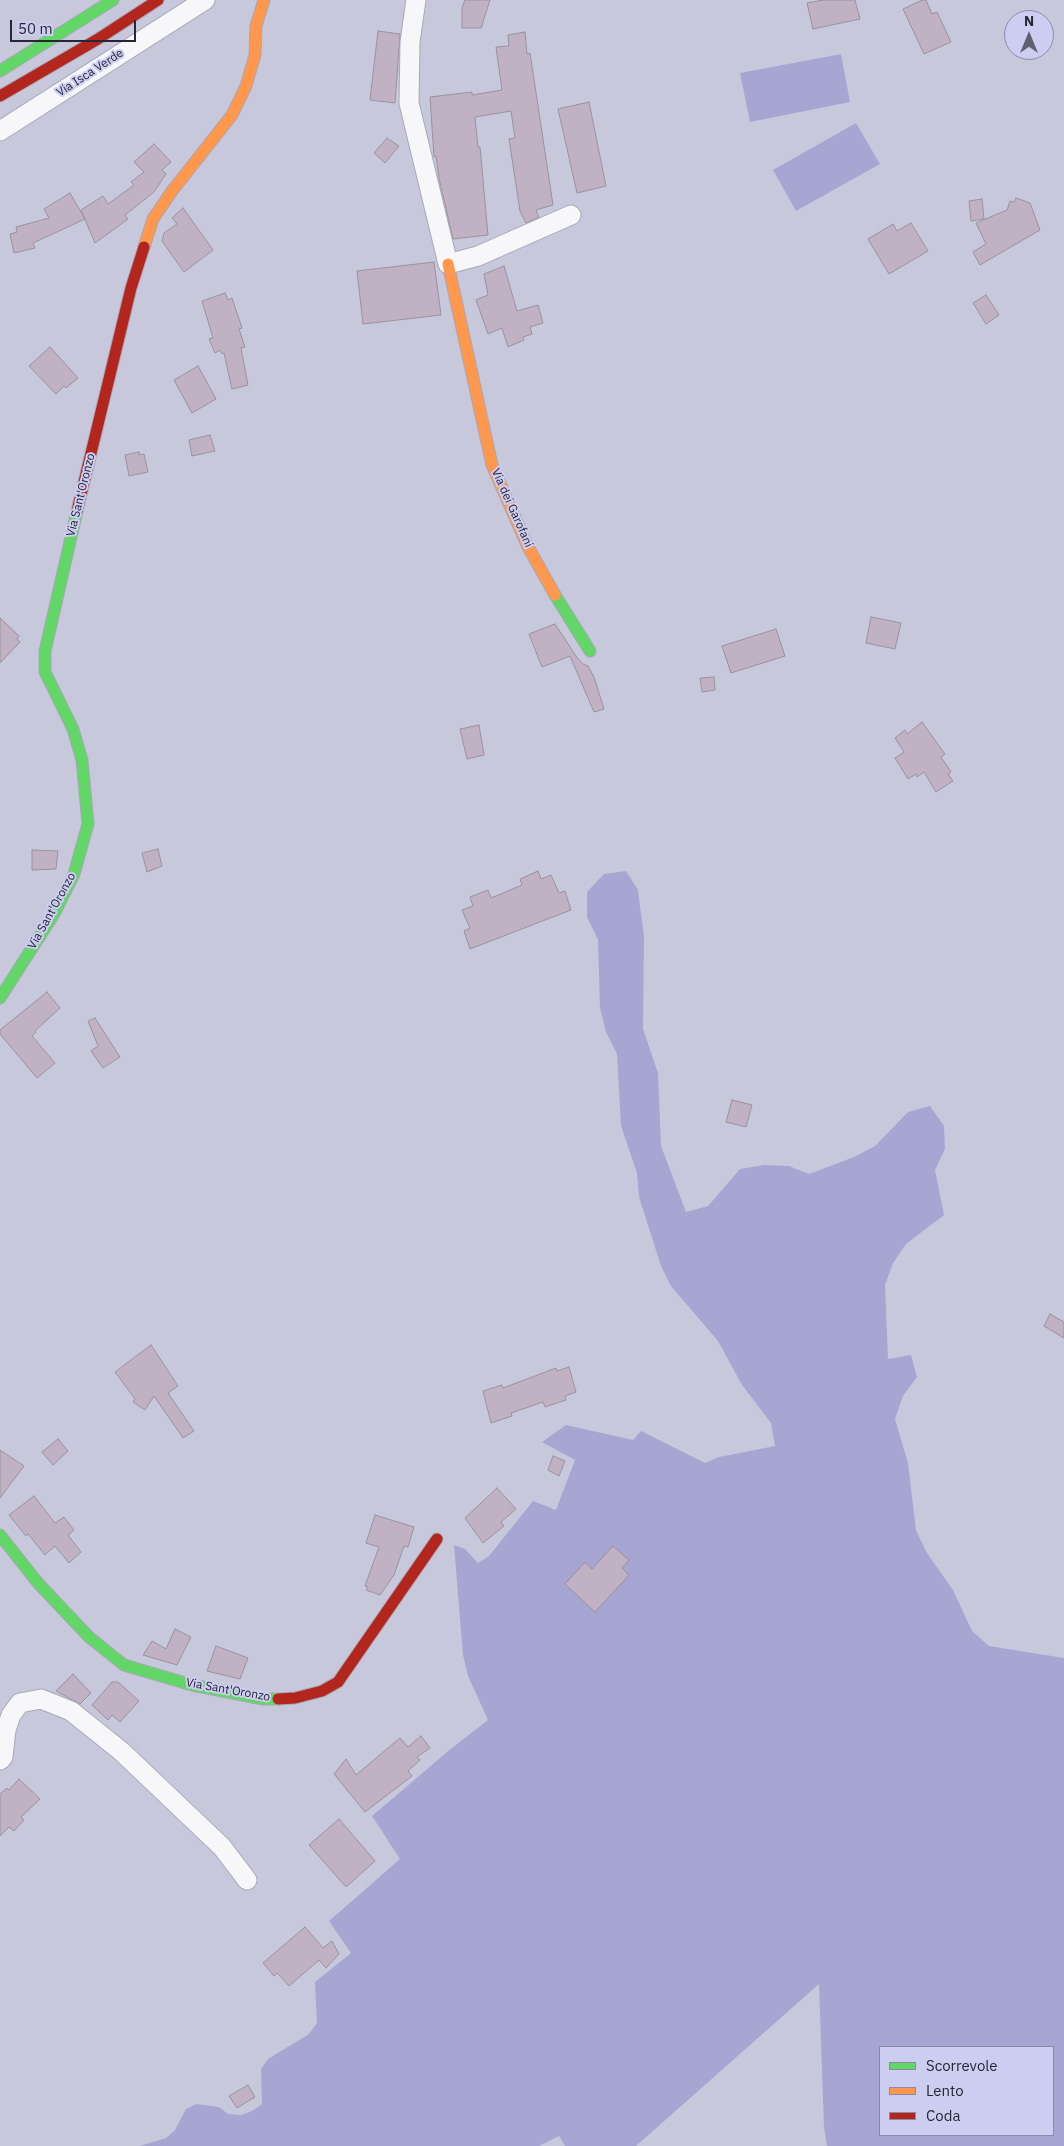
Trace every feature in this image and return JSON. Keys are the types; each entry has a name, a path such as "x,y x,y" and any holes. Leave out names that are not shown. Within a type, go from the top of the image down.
{"main road":[{"path":"0,71 113,0"},
{"path":"0,96 98,39 158,0"},
{"name":"Via Sant'Oronzo","path":"0,998 54,914 74,874 88,824 82,760 73,729 46,672 46,651 59,584 131,288 152,219 232,115 246,86 255,56 256,26 264,0"},
{"name":"Via dei Garofani","path":"448,264 492,465 527,545 590,651"},
{"name":"Via Sant'Oronzo","path":"0,1535 38,1583 89,1637 124,1665 192,1685 263,1699 295,1698 322,1691 338,1682 437,1539"}],"street":[{"name":"Via Isca Verde","path":"0,131 205,0"},
{"name":"Via dei Garofani","path":"416,0 410,42 409,103 448,264"},
{"path":"448,264 478,256 571,214"},
{"path":"0,1760 3,1757 6,1730 11,1715 20,1703 41,1699 71,1711 120,1751 222,1847 247,1880"}],"shaded area":[{"path":"841,54 850,102 750,122 740,73"},
{"path":"856,123 880,164 796,211 773,170"},
{"path":"626,871 638,890 644,936 643,1029 658,1073 661,1146 686,1212 708,1206 740,1169 764,1165 789,1166 809,1174 854,1157 875,1146 908,1112 930,1106 944,1126 945,1149 935,1170 944,1215 906,1244 893,1263 885,1285 888,1359 911,1355 917,1377 903,1396 895,1419 908,1463 916,1530 927,1553 953,1590 972,1631 989,1646 1064,1658 1064,2146 827,2146 824,2127 819,1984 636,2146 565,2146 559,2136 539,2146 140,2146 166,2138 175,2130 186,2109 196,2104 219,2107 228,2114 241,2115 252,2111 262,2104 261,2069 268,2059 309,2034 317,2023 315,1982 351,1953 329,1921 400,1859 372,1816 488,1720 468,1676 463,1655 454,1545 465,1549 478,1563 489,1556 533,1501 556,1510 575,1460 542,1442 566,1425 633,1440 641,1431 705,1463 719,1457 775,1446 771,1423 742,1385 718,1341 671,1286 661,1266 639,1197 637,1173 621,1126 617,1054 606,1032 600,1008 598,940 587,917 587,892 604,874"}],"building":[{"path":"465,0 490,0 481,28 462,28 462,8"},
{"path":"823,0 855,0 860,19 813,29 807,3"},
{"path":"926,0 932,14 937,12 951,42 924,54 903,9"},
{"path":"378,31 400,34 395,103 370,100"},
{"path":"525,32 527,54 530,53 553,205 536,210 539,217 526,223 520,211 509,139 515,138 511,111 475,117 478,147 480,147 488,235 453,239 436,156 434,157 430,97 472,92 472,95 502,90 496,47 509,46 508,35"},
{"path":"589,102 606,186 577,193 558,109"},
{"path":"387,138 399,146 385,163 374,153"},
{"path":"154,144 171,162 162,170 166,174 154,192 125,215 128,219 95,243 81,210 103,196 108,204 134,185 131,182 144,172 134,162"},
{"path":"70,193 85,219 33,243 35,248 14,253 10,234 17,232 16,227 49,218 44,209"},
{"path":"1016,198 1030,203 1040,230 980,265 973,252 986,244 976,223 1007,210 1010,201 1014,202"},
{"path":"982,199 984,219 971,221 969,201"},
{"path":"183,208 213,250 184,272 162,241 164,233 177,224 172,218"},
{"path":"911,223 928,251 889,274 868,239 893,224 897,231"},
{"path":"434,262 441,315 363,324 357,271"},
{"path":"504,266 517,311 538,305 543,323 530,327 532,334 523,337 524,340 508,347 502,328 488,334 476,300 488,295 484,274"},
{"path":"225,293 228,300 232,298 242,328 239,329 245,347 241,348 248,385 232,389 224,353 222,354 220,350 215,353 209,339 213,338 202,301"},
{"path":"986,295 999,315 986,324 973,303"},
{"path":"50,347 78,378 66,388 64,386 56,394 29,366"},
{"path":"198,366 216,399 192,413 174,380"},
{"path":"210,435 215,451 192,456 189,440"},
{"path":"139,452 139,455 144,454 148,472 129,476 125,455"},
{"path":"871,617 901,623 895,649 866,643"},
{"path":"0,618 19,636 17,639 20,642 0,663"},
{"path":"555,624 578,659 588,666 594,677 604,709 594,712 570,656 542,667 529,634"},
{"path":"776,629 785,656 731,673 722,646"},
{"path":"714,677 715,690 702,692 700,678"},
{"path":"922,722 945,754 941,757 951,772 948,774 953,781 936,792 924,772 917,777 916,774 908,779 895,758 904,752 895,738 905,730 907,734"},
{"path":"479,725 484,755 467,759 460,729"},
{"path":"158,849 162,866 147,872 142,853"},
{"path":"32,850 58,851 56,869 32,870"},
{"path":"538,871 541,879 551,875 559,893 565,891 571,910 470,949 464,931 470,928 462,910 473,906 470,897 488,890 491,898 522,885 520,879"},
{"path":"47,992 60,1008 32,1036 55,1063 37,1078 0,1034 0,1030"},
{"path":"95,1018 120,1057 103,1068 91,1051 98,1046 88,1021"},
{"path":"732,1100 752,1105 746,1127 726,1122"},
{"path":"1050,1314 1064,1322 1064,1338 1044,1326"},
{"path":"151,1345 178,1386 168,1393 194,1431 183,1438 154,1396 145,1410 133,1402 135,1399 115,1372"},
{"path":"569,1367 576,1392 565,1396 566,1400 545,1407 543,1402 511,1413 512,1416 491,1423 483,1391 502,1385 503,1388 556,1368 557,1371"},
{"path":"58,1439 68,1451 53,1465 42,1452"},
{"path":"0,1450 24,1466 0,1498"},
{"path":"553,1456 565,1461 559,1476 548,1470"},
{"path":"497,1488 516,1509 501,1522 504,1526 483,1543 465,1518"},
{"path":"34,1496 55,1523 64,1517 74,1530 68,1535 81,1552 69,1563 55,1546 45,1555 9,1515"},
{"path":"375,1515 414,1527 408,1547 404,1546 394,1575 380,1595 366,1590 368,1587 365,1586 379,1547 366,1543"},
{"path":"613,1546 629,1560 622,1568 629,1575 595,1612 565,1584 585,1562 592,1569"},
{"path":"175,1629 191,1637 177,1665 143,1655 152,1641 166,1649"},
{"path":"216,1646 248,1658 240,1679 207,1671"},
{"path":"73,1674 91,1693 80,1704 56,1691"},
{"path":"112,1682 118,1682 139,1701 120,1722 112,1715 108,1720 92,1705"},
{"path":"421,1736 430,1748 417,1757 420,1760 408,1771 412,1776 365,1812 334,1774 346,1759 356,1775 400,1738 408,1747"},
{"path":"19,1779 40,1799 21,1817 24,1820 14,1831 9,1827 0,1836 0,1794 7,1788 9,1790"},
{"path":"339,1819 375,1861 346,1887 309,1845"},
{"path":"305,1927 323,1948 332,1941 339,1954 326,1968 319,1960 289,1986 277,1973 274,1976 263,1963"},
{"path":"248,2085 255,2097 237,2108 229,2096"}],"traffic: fast":[{"path":"0,71 113,0"},
{"path":"0,998 54,914 74,874 88,824 82,760 73,729 45,672 45,651 77,511"},
{"path":"555,595 590,651"},
{"path":"0,1535 38,1583 89,1637 124,1665 192,1685 263,1699 278,1699"}],"traffic: slow":[{"path":"144,247 153,219 172,191 232,115 246,86 255,55 256,26 264,0"},
{"path":"448,264 492,465 527,545 555,595"}],"traffic: jam":[{"path":"0,96 98,39 158,0"},
{"path":"77,511 131,288 144,247"},
{"path":"278,1699 295,1698 322,1691 338,1682 437,1539"}]}
